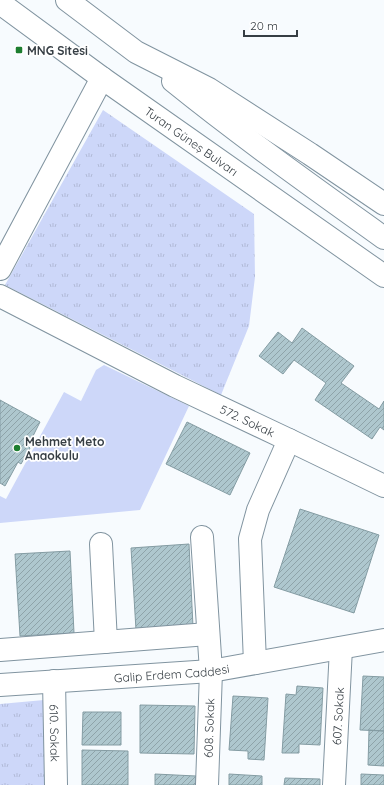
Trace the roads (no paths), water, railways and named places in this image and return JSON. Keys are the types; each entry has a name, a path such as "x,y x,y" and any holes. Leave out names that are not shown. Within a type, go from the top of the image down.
{"main road":[{"path":"67,0 229,125 384,238"},
{"name":"Turan Güneş Bulvarı","path":"0,3 102,78 384,276"},
{"path":"136,52 209,89 303,149 384,204"},
{"path":"0,269 102,78"},
{"name":"572. Sokak","path":"0,296 175,386 289,440 258,510 250,539 255,663"},
{"path":"289,440 384,486"},
{"name":"608. Sokak","path":"202,537 211,670 207,785"},
{"path":"101,544 106,642"},
{"path":"0,650 208,634"},
{"name":"Galip Erdem Caddesi","path":"0,684 211,670 341,648 384,639"},
{"name":"607. Sokak","path":"334,785 341,648"},
{"name":"610. Sokak","path":"54,681 56,785"}],"place":[{"name":"MNG Sitesi","path":"19,50"},
{"name":"Mehmet Meto Anaokulu","path":"17,448"}]}
